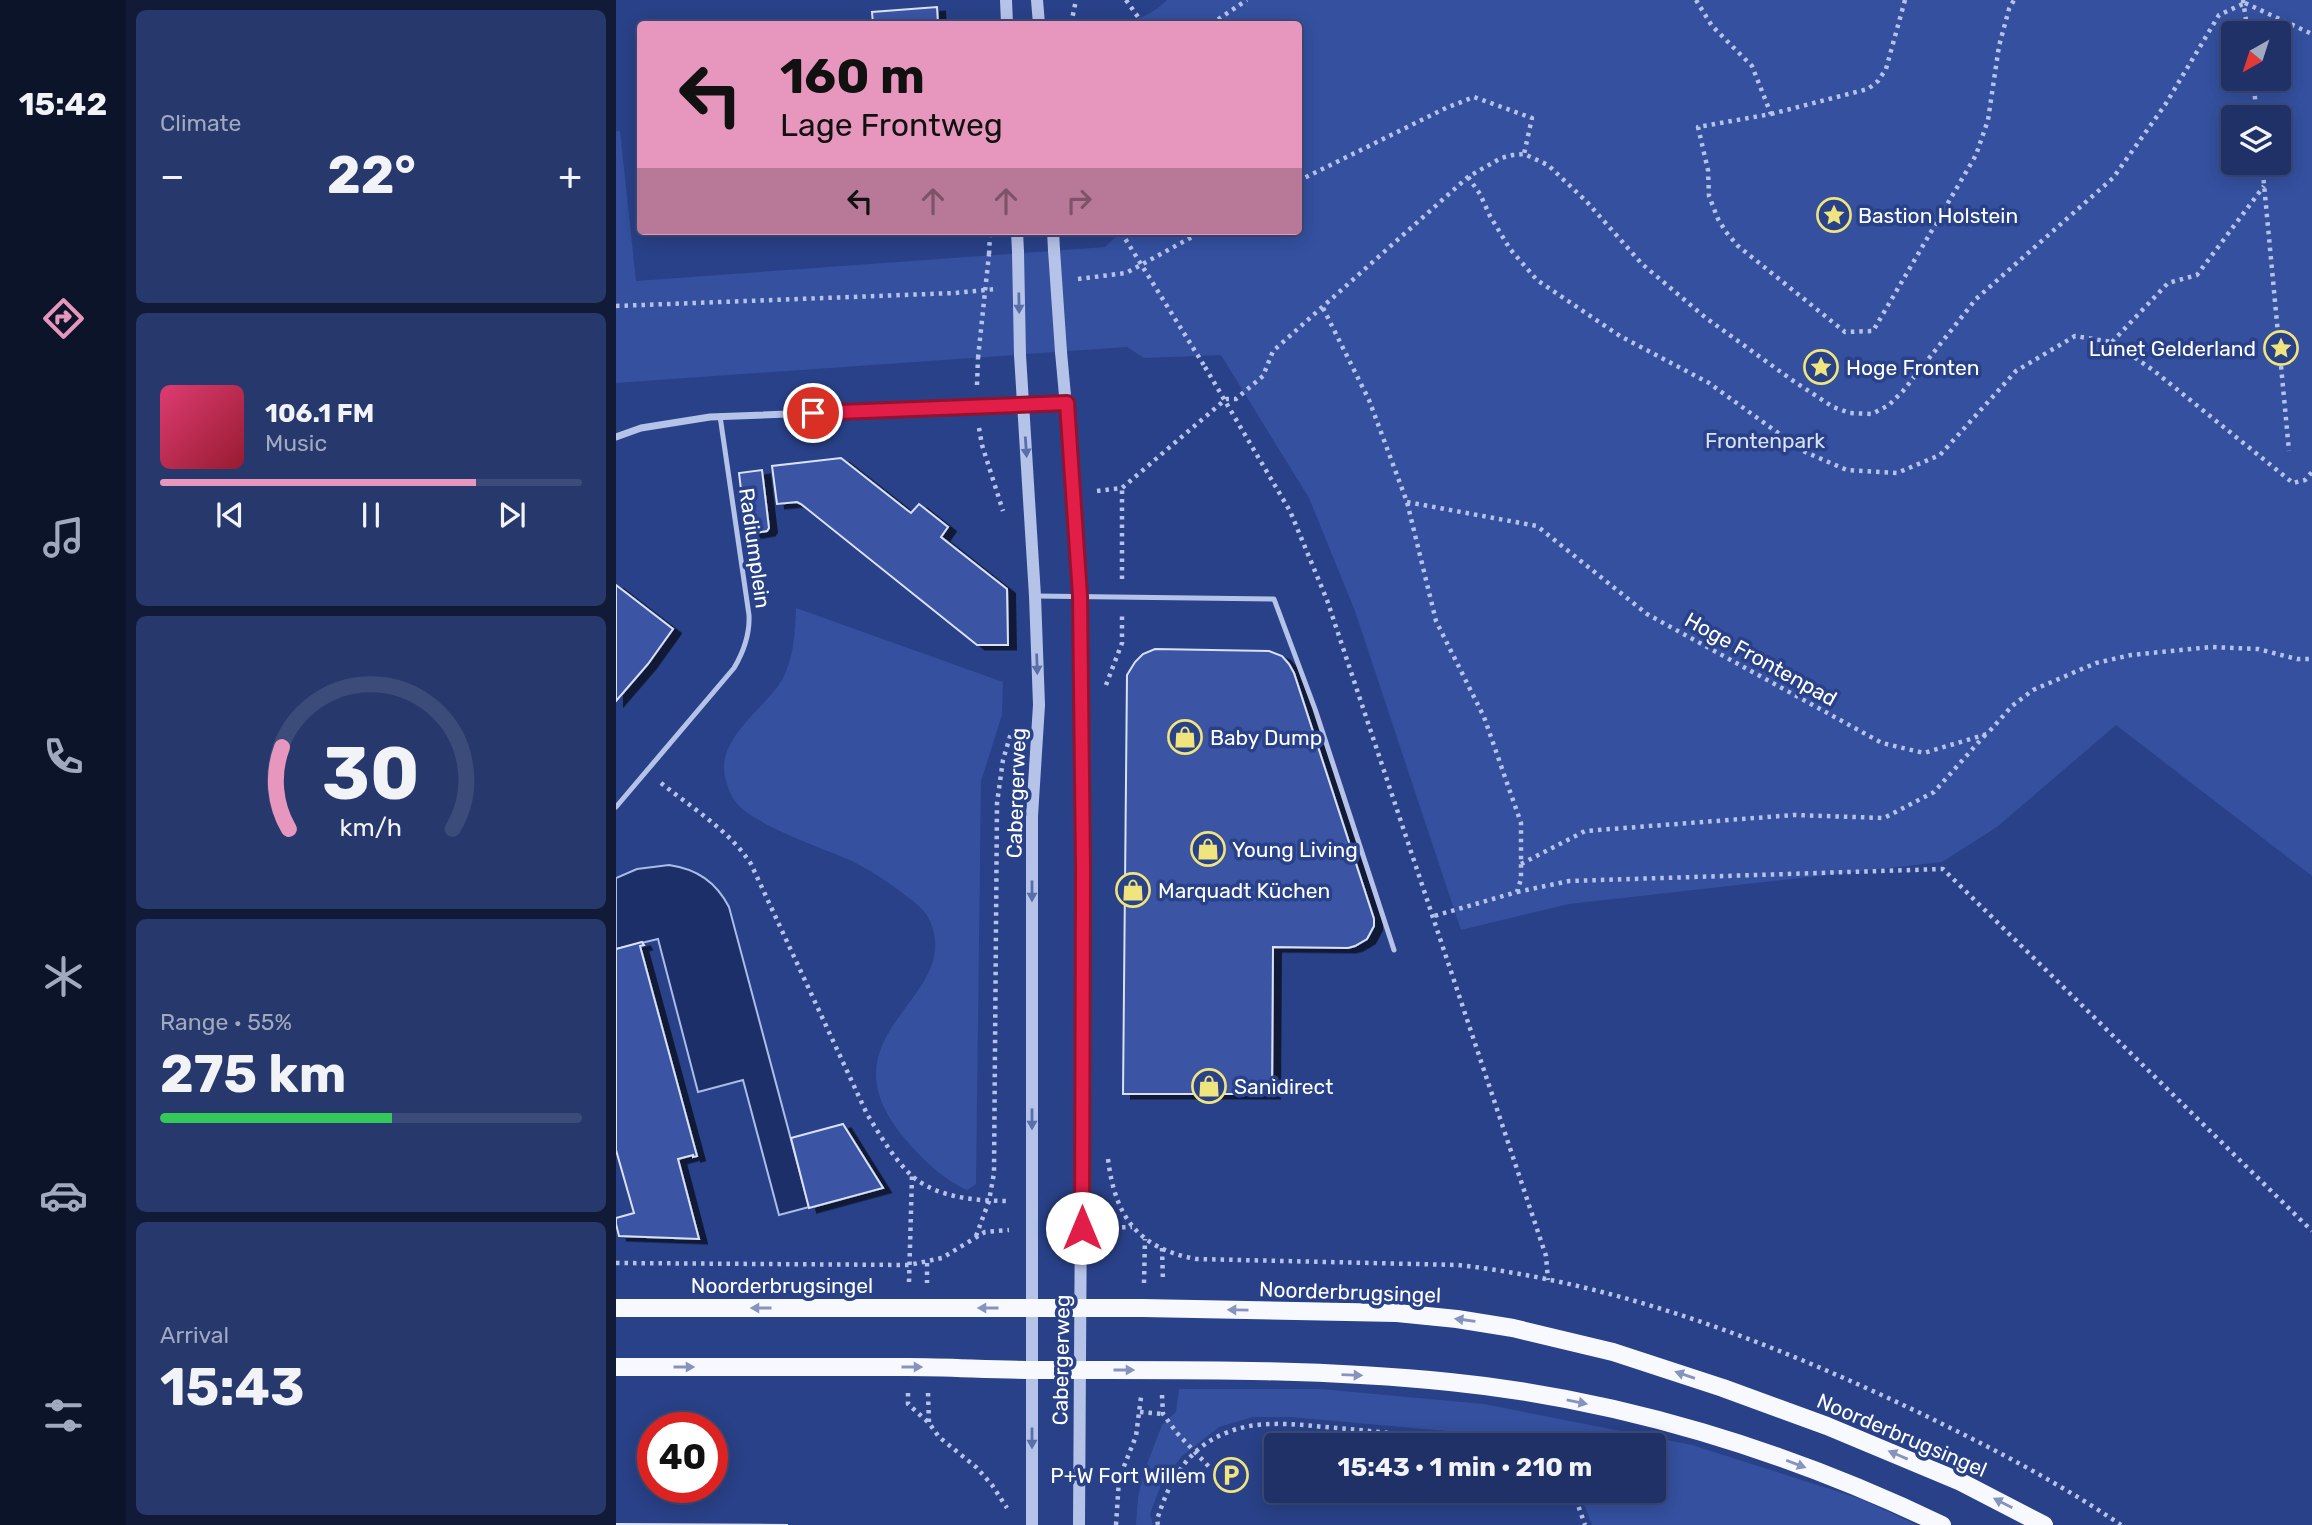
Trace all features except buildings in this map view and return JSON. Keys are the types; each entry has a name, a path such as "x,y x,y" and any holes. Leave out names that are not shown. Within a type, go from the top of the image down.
{"main road":[{"name":"Noorderbrugsingel","path":"616,1308 1081,1308 1397,1314 1457,1319 1513,1328 1613,1352 1775,1406 1961,1482 2045,1525"},
{"path":"616,1367 1080,1370 1375,1376 1452,1382 1634,1413 1729,1440 1832,1478 1942,1525"}],"street":[{"path":"1006,0 1007,21"},
{"path":"1037,0 1039,21"},
{"name":"Cabergerweg","path":"1017,235 1020,355 1039,705 1032,816 1032,1525"},
{"name":"Cabergerweg","path":"1053,235 1080,596 1083,869 1079,1525"},
{"path":"616,437 641,428 720,416 1067,403"}],"lane":[{"name":"Radiumplein","path":"616,807 733,668 742,654 750,628 720,416"},
{"path":"1035,596 1274,599 1315,709 1394,950"}],"path":[{"path":"1072,21 1076,0"},
{"path":"1126,0 1141,21"},
{"path":"1216,21 1247,0"},
{"path":"1696,0 1712,26 1752,66 1771,114"},
{"path":"1905,0 1886,69 1868,89 1771,114 1698,127 1709,170 1709,197 1726,232 1738,246 1845,332 1873,331 1976,155 1988,120 1998,46 2014,0"},
{"path":"2244,1 2246,21"},
{"path":"2244,1 2312,34"},
{"path":"1122,488 1226,398 1236,399 1263,376 1273,351 1468,177 1501,158 1524,154 1548,164 1558,173 1642,264 1706,318 1833,407 1850,413 1872,414 1889,405 1903,391 1976,299 2113,178 2165,105 2219,15 2244,1"},
{"path":"1302,179 1446,108 1474,97 1532,118 1524,154"},
{"path":"2263,175 2289,451"},
{"path":"1468,177 1510,249 1537,281 1619,336 1709,383 1803,451 1847,470 1896,473 1940,455 2016,371 2075,336 2112,342 2153,370 2292,483 2305,480 2312,472"},
{"path":"2112,342 2168,283 2197,275 2264,186"},
{"path":"990,235 976,406 982,445 1007,520"},
{"path":"1122,235 1226,398 1290,511 1327,600 1546,1256 1548,1280"},
{"path":"1074,279 1126,273 1196,235"},
{"path":"616,306 955,293 1008,287"},
{"path":"1323,308 1369,400 1407,502 1436,621 1484,717 1521,823 1521,879 1517,892"},
{"name":"Hoge Frontenpad","path":"1407,502 1537,526 1647,614 1882,743 1924,753 1987,734"},
{"path":"1521,864 1585,831 1794,815 1884,818 1934,792 2012,706 2033,690 2096,663 2131,655 2211,647 2258,649 2297,659 2312,659"},
{"name":"Cabergerweg","path":"976,1236 989,1201 994,1173 997,803 1003,760 1013,726"},
{"path":"647,772 743,851 760,881 867,1114 885,1143 912,1176 931,1187 956,1196 989,1201"},
{"path":"1434,916 1517,892 1569,881 1942,869 2312,1231"},
{"path":"909,1265 912,1176"},
{"name":"Noorderbrugsingel","path":"616,1263 909,1265 942,1258 976,1236"},
{"path":"1116,1525 1119,1479 1136,1436 1140,1412 1163,1414 1212,1470"},
{"path":"929,1423 939,1437 976,1467 992,1485 1011,1519"},
{"path":"1158,1525 1157,1520 1169,1486 1179,1469 1206,1444 1226,1433 1263,1424 1393,1433"},
{"path":"1577,1503 1585,1525"}],"green space":[{"name":"Frontenpark","path":"1167,0 2312,0 2312,876 2116,725 1997,827 1942,862 1569,904 1461,930 1355,611 1309,498 1221,355 1144,358 1127,347 616,383 616,131 620,131 636,281 1105,247 1118,235 1302,235 1302,21 1130,21 1147,15"},
{"path":"796,608 1003,682 1002,715 981,781 976,1184 967,1190 934,1168 906,1140 882,1102 876,1071 883,1043 929,971 935,946 928,917 912,900 865,868 756,819 735,801 725,777 724,763 728,749 786,672 793,645"},
{"path":"1179,1389 1320,1389 1484,1404 1631,1433 1459,1433 1290,1417 1253,1417 1219,1427 1181,1457 1161,1485 1150,1514 1153,1525 1136,1525 1138,1497 1144,1472 1162,1425 1176,1412"},
{"path":"1666,1440 1692,1445 1861,1499 1917,1525 1592,1525 1584,1503 1666,1503"}],"shaded area":[{"path":"669,865 705,878 718,890 729,907 809,1207 779,1215 743,1080 698,1092 658,939 616,949 616,878 637,869"}],"place":[{"name":"Bastion Holstein","path":"1834,215"},
{"name":"Lunet Gelderland","path":"2281,348"},
{"name":"Hoge Fronten","path":"1821,367"},
{"name":"Baby Dump","path":"1185,737"},
{"name":"Young Living","path":"1208,849"},
{"name":"Marquadt Küchen","path":"1133,890"},
{"name":"Sanidirect","path":"1209,1086"},
{"name":"P+W Fort Willem","path":"1231,1475"}],"route":[{"path":"813,413 1067,403 1080,596 1083,869 1082,1228"}]}
